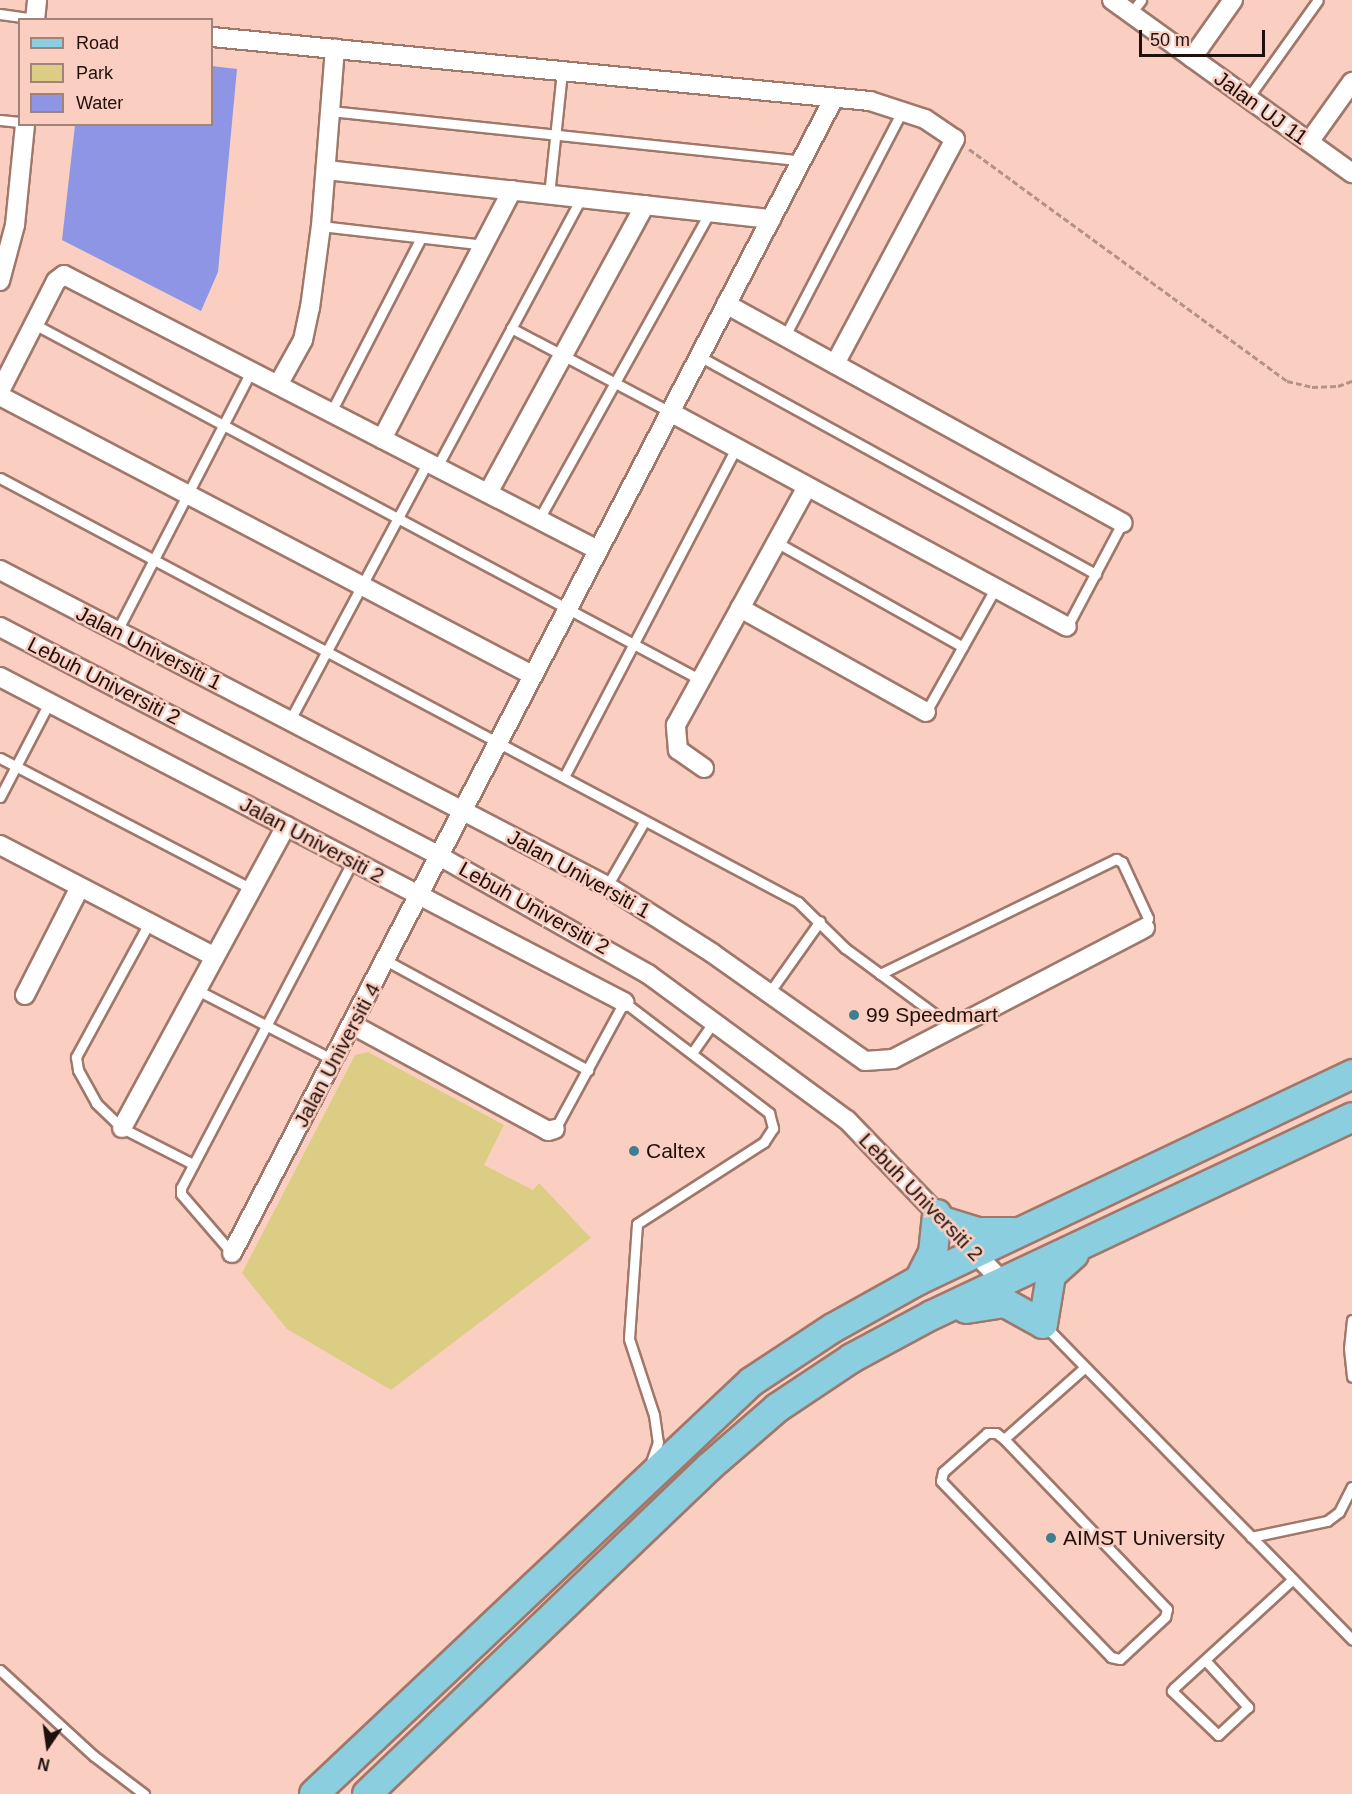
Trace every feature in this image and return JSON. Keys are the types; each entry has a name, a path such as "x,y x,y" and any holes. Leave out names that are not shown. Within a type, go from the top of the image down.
{"main road":[{"path":"314,1794 646,1478 751,1382 833,1328 919,1280 1352,1074"},
{"path":"367,1794 709,1467 777,1408 852,1358 932,1315 1011,1290 1085,1244 1352,1117"},
{"path":"919,1280 933,1253 941,1218 977,1232 1020,1232"},
{"path":"932,1315 1005,1302 1043,1324 1051,1275 1085,1244"}],"street":[{"path":"37,0 38,18"},
{"name":"Jalan UJ 11","path":"1112,0 1134,10 1192,58 1352,173"},
{"path":"1192,58 1233,0"},
{"path":"213,36 834,100 870,101 904,109 955,139 835,364"},
{"path":"278,385 303,340 321,226 335,49"},
{"path":"1309,142 1352,82"},
{"name":"Jalan Universiti 4","path":"232,1253 421,896 462,809 834,100"},
{"path":"0,280 15,225 25,126"},
{"path":"326,170 771,219"},
{"path":"382,439 512,190"},
{"path":"488,493 645,206"},
{"path":"0,391 56,281 64,275 597,550"},
{"path":"726,304 1122,524"},
{"path":"0,396 532,675"},
{"path":"670,412 1067,627"},
{"path":"704,768 678,750 675,736 676,725 807,487"},
{"name":"Jalan Universiti 1","path":"0,570 606,886 671,925 865,1061 893,1059 1145,928"},
{"path":"740,608 927,712"},
{"name":"Lebuh Universiti 2","path":"0,627 441,857 606,947 715,1019 847,1120 1011,1290"},
{"name":"Jalan Universiti 2","path":"0,677 624,1002"},
{"path":"122,1128 286,826"},
{"path":"0,845 215,957"},
{"path":"25,995 80,887"},
{"path":"353,1025 548,1131 555,1129"}],"lane":[{"path":"1248,98 1318,0"},
{"path":"0,14 30,18"},
{"path":"549,195 562,72"},
{"path":"785,336 904,109"},
{"path":"330,111 802,160"},
{"path":"0,120 18,122"},
{"path":"290,720 398,518 432,465 511,328 581,198"},
{"path":"539,519 709,213"},
{"path":"321,226 484,245"},
{"path":"331,412 422,238"},
{"path":"34,324 701,680"},
{"path":"511,328 670,412"},
{"path":"699,356 1096,574"},
{"path":"117,631 251,371"},
{"path":"564,777 736,448"},
{"path":"0,478 798,902 820,921 831,936 952,1027"},
{"path":"1067,627 1122,524"},
{"path":"776,542 963,647"},
{"path":"927,712 995,589"},
{"path":"0,796 49,703"},
{"path":"0,758 252,889"},
{"path":"606,886 644,822"},
{"path":"880,974 1116,859 1122,861 1148,918 1145,928"},
{"path":"232,1253 181,1194 194,1164 353,861"},
{"path":"769,993 820,921"},
{"path":"149,922 76,1057 78,1070 96,1103 122,1128 194,1164"},
{"path":"387,961 588,1070"},
{"path":"197,990 334,1060"},
{"path":"555,1129 624,1002 756,1100 769,1113 773,1128 764,1142 637,1224 629,1339 654,1414 658,1442 646,1478"},
{"path":"692,1053 715,1019"},
{"path":"1011,1290 1352,1640"},
{"path":"1352,1320 1352,1377"},
{"path":"1004,1439 1084,1367"},
{"path":"996,1432 1004,1439 1167,1609 1166,1617 1120,1659 1111,1657 941,1481 943,1472 987,1433 996,1432"},
{"path":"1251,1536 1327,1521 1339,1512 1352,1487"},
{"path":"1205,1660 1248,1707 1218,1735 1172,1693 1205,1660 1293,1579"},
{"path":"0,1670 94,1756 144,1794"}],"path":[{"path":"955,139 1287,381 1312,387 1338,386 1352,381"}],"green space":[{"path":"368,1052 504,1125 484,1165 533,1190 539,1183 591,1238 391,1390 287,1329 242,1273 355,1055"}],"water":[{"path":"213,66 237,69 218,272 201,311 62,240 75,126 213,126"}],"place":[{"name":"99 Speedmart","path":"854,1015"},
{"name":"Caltex","path":"634,1151"},
{"name":"AIMST University","path":"1051,1538"}]}
